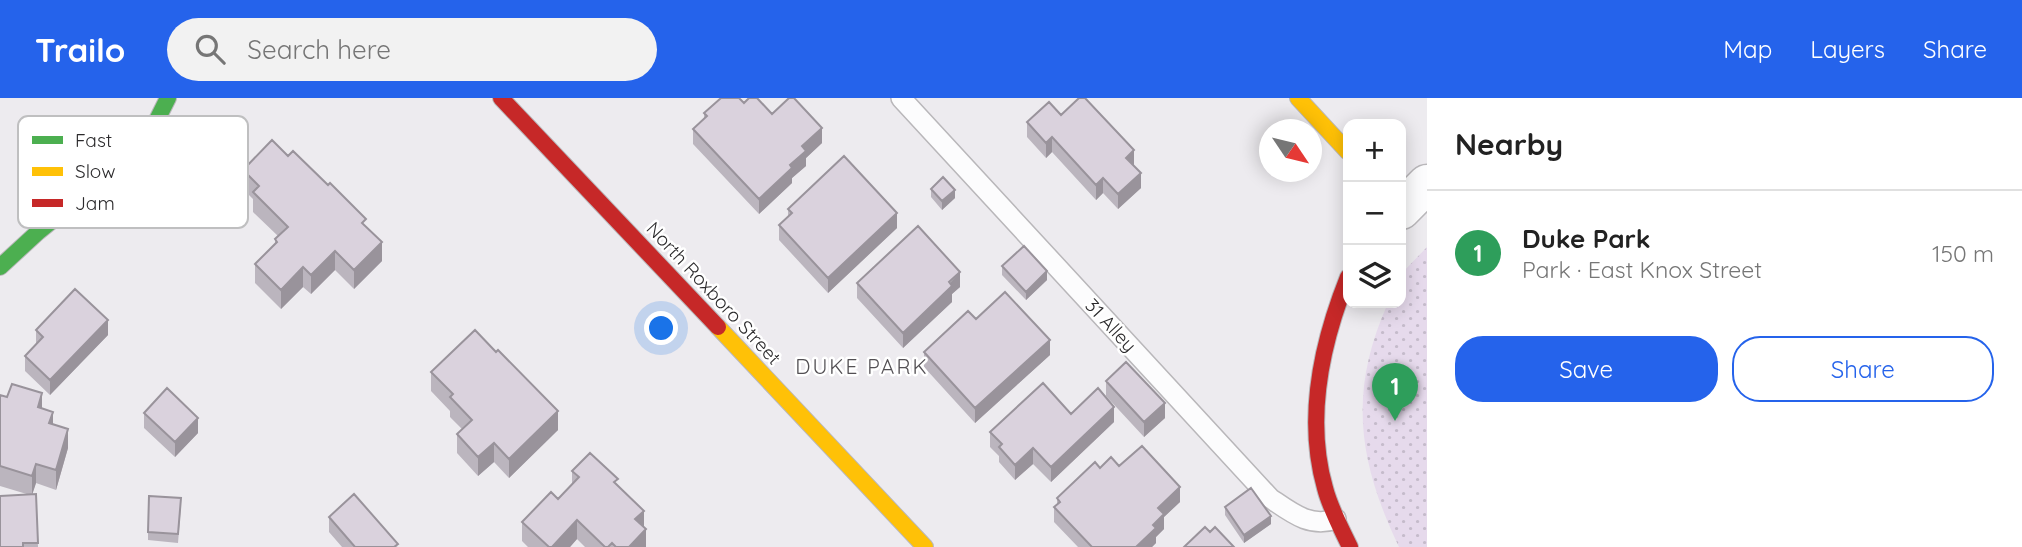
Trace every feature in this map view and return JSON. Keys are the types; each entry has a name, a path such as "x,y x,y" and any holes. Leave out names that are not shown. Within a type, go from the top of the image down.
{"main road":[{"path":"159,116 169,98"},
{"name":"North Roxboro Street","path":"501,98 925,547"},
{"path":"1298,98 1343,147"},
{"path":"0,267 43,228"},
{"path":"1343,289 1332,315 1320,376 1318,428 1321,475 1336,519 1350,547"}],"lane":[{"name":"31 Alley","path":"901,98 1270,498 1296,516 1323,524 1336,519"}],"shaded area":[{"path":"1427,247 1427,547 1399,547 1374,485 1363,426 1367,367 1375,336 1386,308 1406,308 1406,269"}],"building":[{"path":"721,98 739,98 744,103 749,98 757,98 772,114 789,98 794,98 822,128 802,146 806,151 790,165 792,168 759,199 693,129 707,116 704,113"},
{"path":"1079,98 1085,98 1134,150 1126,158 1141,173 1118,194 1103,178 1096,185 1052,137 1046,143 1027,122 1049,102 1061,115"},
{"path":"272,140 288,156 293,151 366,219 362,223 382,242 354,270 335,251 311,275 303,267 281,290 255,264 288,227 253,192 259,186 248,175 248,165"},
{"path":"844,156 897,213 828,278 779,225 792,213 788,209"},
{"path":"943,177 955,190 942,201 931,189"},
{"path":"918,226 960,272 949,282 952,286 903,333 857,283"},
{"path":"1024,246 1047,271 1026,292 1002,266"},
{"path":"75,289 108,320 50,380 25,356 43,337 36,330"},
{"path":"1005,292 1050,340 975,408 924,352 968,311 976,319"},
{"path":"475,330 558,411 509,459 494,443 478,457 457,434 472,420 450,397 453,394 431,372"},
{"path":"1126,362 1165,403 1144,422 1106,381"},
{"path":"1043,383 1071,414 1098,388 1114,407 1051,467 1033,448 1015,465 999,447 1002,444 990,432"},
{"path":"12,384 42,393 38,407 53,412 49,423 68,429 56,470 36,464 32,476 0,466 0,395 7,397"},
{"path":"167,388 198,418 175,442 144,413"},
{"path":"1142,446 1180,487 1158,508 1164,514 1153,525 1156,528 1136,547 1092,547 1054,507 1060,502 1057,498 1095,462 1100,468 1111,457 1119,466"},
{"path":"590,453 618,479 614,482 644,511 635,519 646,529 629,547 616,547 612,543 605,547 577,520 549,547 522,522 551,492 558,499 579,477 572,471"},
{"path":"1251,488 1271,516 1244,535 1225,507"},
{"path":"36,494 38,543 23,543 23,547 0,547 0,496"},
{"path":"354,494 398,544 394,547 355,547 329,517"},
{"path":"149,496 181,498 178,534 148,532"},
{"path":"1205,527 1210,532 1215,527 1234,547 1184,547"}],"traffic: fast":[{"path":"159,116 168,98"},
{"path":"0,267 43,228"}],"traffic: slow":[{"path":"1298,98 1343,147"},
{"path":"718,327 925,547"}],"traffic: jam":[{"path":"501,98 718,327"},
{"path":"1343,291 1324,354 1319,381 1316,435 1327,495 1350,547"}],"place":[{"name":"Duke Park","path":"1395,421"}],"district":[{"name":"DUKE PARK","path":"862,367"}]}
